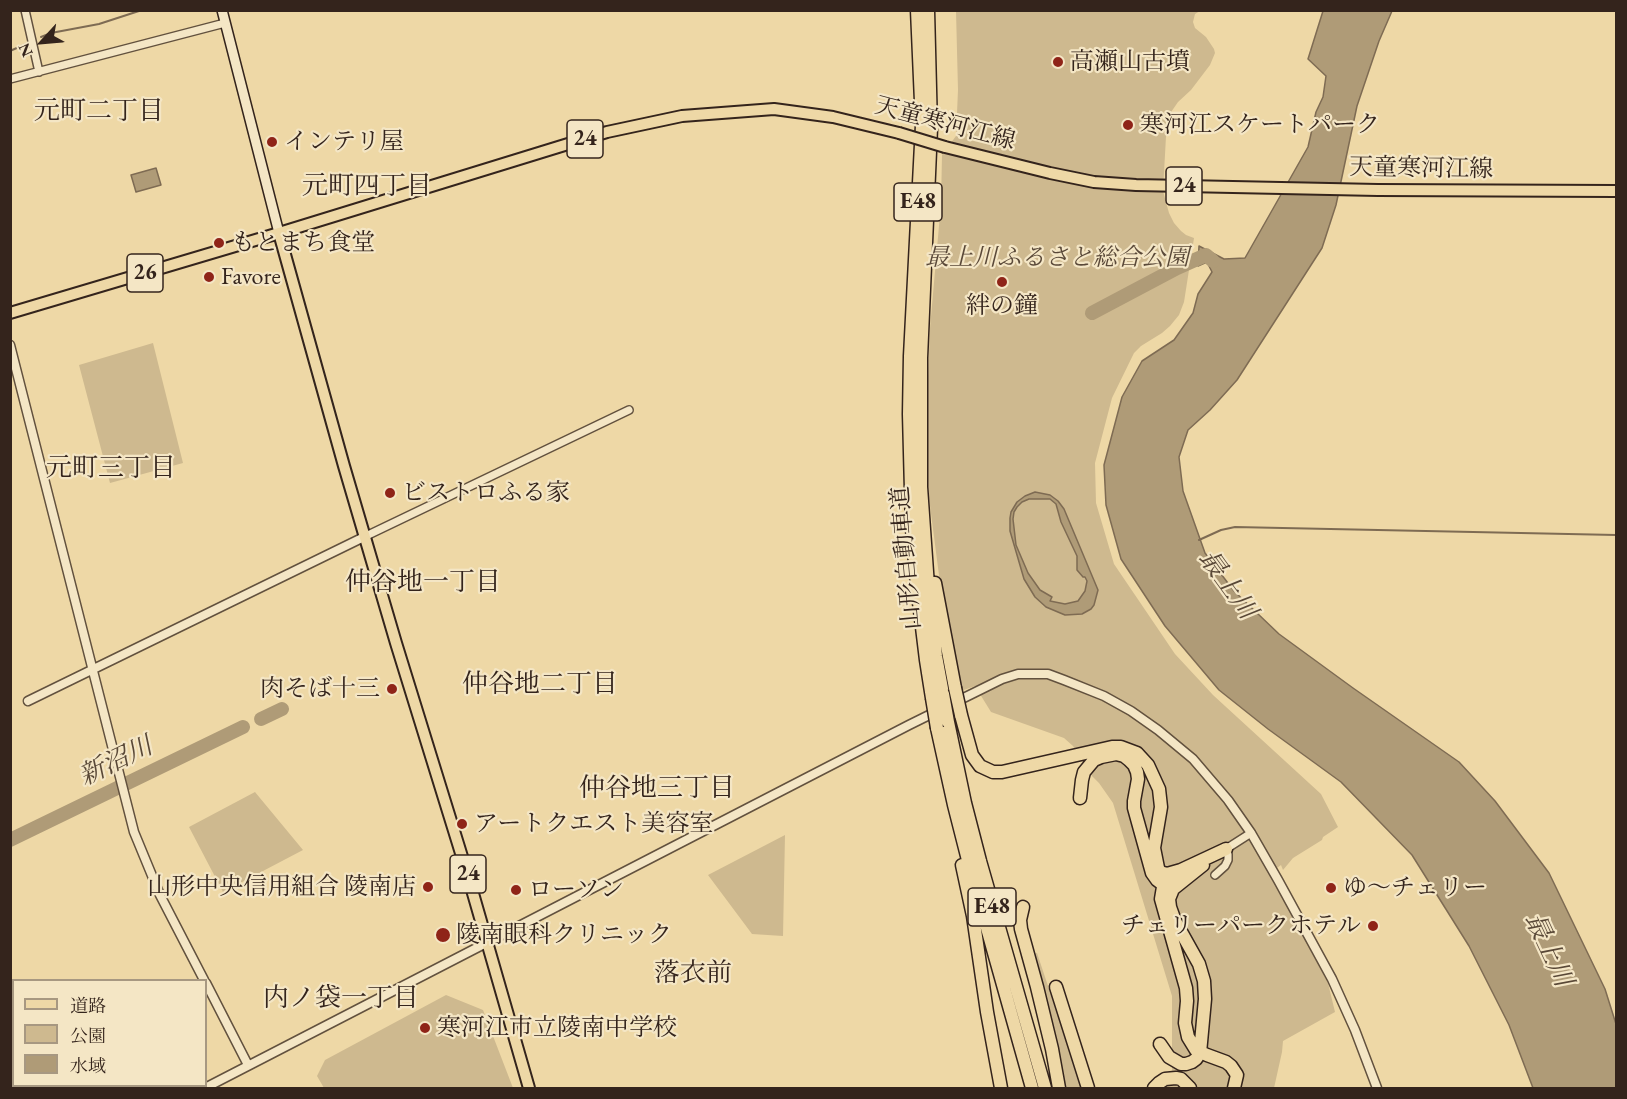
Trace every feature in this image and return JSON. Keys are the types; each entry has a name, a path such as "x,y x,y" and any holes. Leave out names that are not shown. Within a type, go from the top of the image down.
{"highway":[{"name":"山形自動車道","path":"915,391 922,125 917,10"},
{"name":"山形自動車道","path":"928,10 931,128 914,411 913,541 924,650 964,803 1045,1089"},
{"name":"山形自動車道","path":"914,411 936,656 937,696"},
{"path":"921,487 935,585 960,715 972,755 981,766 993,772 1010,771 1112,747 1121,747 1137,753 1148,765 1159,789 1161,807 1154,848 1160,872 1167,874 1181,870 1226,849"},
{"name":"山形自動車道","path":"943,725 954,806 1032,1089"},
{"path":"943,725 941,767 973,916 1001,1089"},
{"path":"1080,798 1084,772 1094,760 1116,754 1124,756 1134,765 1137,772 1134,808 1149,863 1157,880 1165,884 1175,883 1226,849"},
{"path":"1160,1044 1169,1057 1181,1064 1192,1062 1200,1053 1205,999 1204,981 1198,964 1175,921 1169,899 1173,889 1197,869"},
{"path":"1181,870 1165,884 1161,892 1161,899 1186,988 1186,1030 1191,1044 1200,1053 1231,1066 1237,1075 1234,1089"},
{"path":"1023,907 1020,920 1021,929 1040,997 1059,1089"},
{"path":"1056,987 1089,1089"},
{"path":"1154,1089 1159,1083 1171,1078 1180,1079 1190,1089"}],"main road":[{"path":"222,10 279,233"},
{"name":"天童寒河江線","path":"279,233 607,132 682,116 774,109 833,117 993,159 1094,182 1136,185 1378,190 1617,191"},
{"name":"26","path":"10,313 279,233"},
{"name":"24","path":"279,233 344,466 487,941 529,1089"}],"street":[{"path":"25,10 39,72"},
{"path":"10,79 225,23"},
{"path":"10,345 134,832 160,895 203,979"},
{"path":"28,701 629,410"},
{"path":"204,1089 919,719 1002,679 1018,674 1048,674 1104,696 1131,711 1193,759 1228,800 1283,889 1332,979 1377,1089"},
{"path":"1215,875 1228,860 1226,849 1251,834"},
{"path":"207,986 248,1065"}],"green space":[{"name":"最上川ふるさと総合公園","path":"956,11 1200,11 1195,14 1193,22 1195,28 1206,37 1214,49 1215,53 1210,65 1167,118 1163,191 1174,223 1186,235 1194,238 1184,302 1179,315 1170,326 1134,353 1112,398 1095,463 1096,503 1114,564 1175,654 1213,695 1321,794 1338,827 1293,858 1283,870 1281,865 1270,873 1328,983 1335,1012 1283,1041 1274,1088 1164,1088 1172,1070 1172,996 1113,803 1090,774 1073,746 1064,738 991,712 975,686 961,691 944,614 925,450 930,328 941,203 942,155 956,136 958,90"},
{"path":"153,343 183,463 110,483 79,365"},
{"path":"255,792 303,850 223,892 189,827"},
{"path":"785,835 783,936 752,934 708,875"},
{"path":"1037,953 1083,1088 1064,1088 1034,954"},
{"name":"寒河江市立陵南中学校","path":"446,995 483,1010 513,1088 324,1088 317,1076 325,1060"}],"water":[{"name":"最上川","path":"1323,11 1392,11 1379,41 1357,106 1336,205 1322,248 1237,380 1188,430 1179,457 1183,491 1205,553 1234,591 1279,634 1459,762 1495,801 1549,873 1605,989 1616,1024 1616,1088 1533,1088 1509,1025 1469,946 1412,855 1341,782 1219,690 1165,626 1121,559 1106,505 1104,465 1122,397 1142,361 1174,340 1193,313 1198,294 1212,272 1207,262 1198,266 1199,246 1224,259 1245,258 1308,147 1316,112 1323,97 1326,76 1308,59"},
{"path":"156,168 161,185 136,192 131,175"},
{"path":"1035,492 1050,495 1064,509 1098,590 1094,605 1082,614 1065,615 1046,607 1035,597 1024,579 1010,531 1010,518 1017,502","holes":["1029,499 1050,499 1056,504 1061,522 1077,556 1077,570 1087,581 1085,591 1078,601 1065,604 1050,601 1052,597 1040,590 1028,573 1016,545 1013,519 1017,507"]}],"waterway":[{"path":"41,37 99,24 142,10"},
{"path":"10,51 28,43"},
{"name":"新沼川","path":"1092,313 1206,255 1213,261"},
{"name":"最上川","path":"1199,540 1221,530 1235,527 1616,535"},
{"name":"新沼川","path":"261,719 282,709"},
{"name":"新沼川","path":"10,840 243,727"}],"place":[{"name":"高瀬山古墳","path":"1058,62"},
{"name":"寒河江スケートパーク","path":"1128,125"},
{"name":"インテリ屋","path":"272,142"},
{"name":"もとまち食堂","path":"219,243"},
{"name":"Favore","path":"209,277"},
{"name":"絆の鐘","path":"1002,282"},
{"name":"ビストロふる家","path":"390,493"},
{"name":"肉そば十三","path":"392,689"},
{"name":"アートクエスト美容室","path":"462,824"},
{"name":"山形中央信用組合 陵南店","path":"428,887"},
{"name":"ゆ～チェリー","path":"1331,888"},
{"name":"ローソン","path":"516,890"},
{"name":"チェリーパークホテル","path":"1373,926"},
{"name":"陵南眼科クリニック","path":"443,935"},
{"name":"寒河江市立陵南中学校","path":"425,1028"}],"district":[{"name":"元町二丁目","path":"99,112"},
{"name":"元町四丁目","path":"367,187"},
{"name":"元町三丁目","path":"111,469"},
{"name":"仲谷地一丁目","path":"423,583"},
{"name":"仲谷地二丁目","path":"540,685"},
{"name":"仲谷地三丁目","path":"657,789"},
{"name":"落衣前","path":"693,974"},
{"name":"内ノ袋一丁目","path":"341,999"}]}
